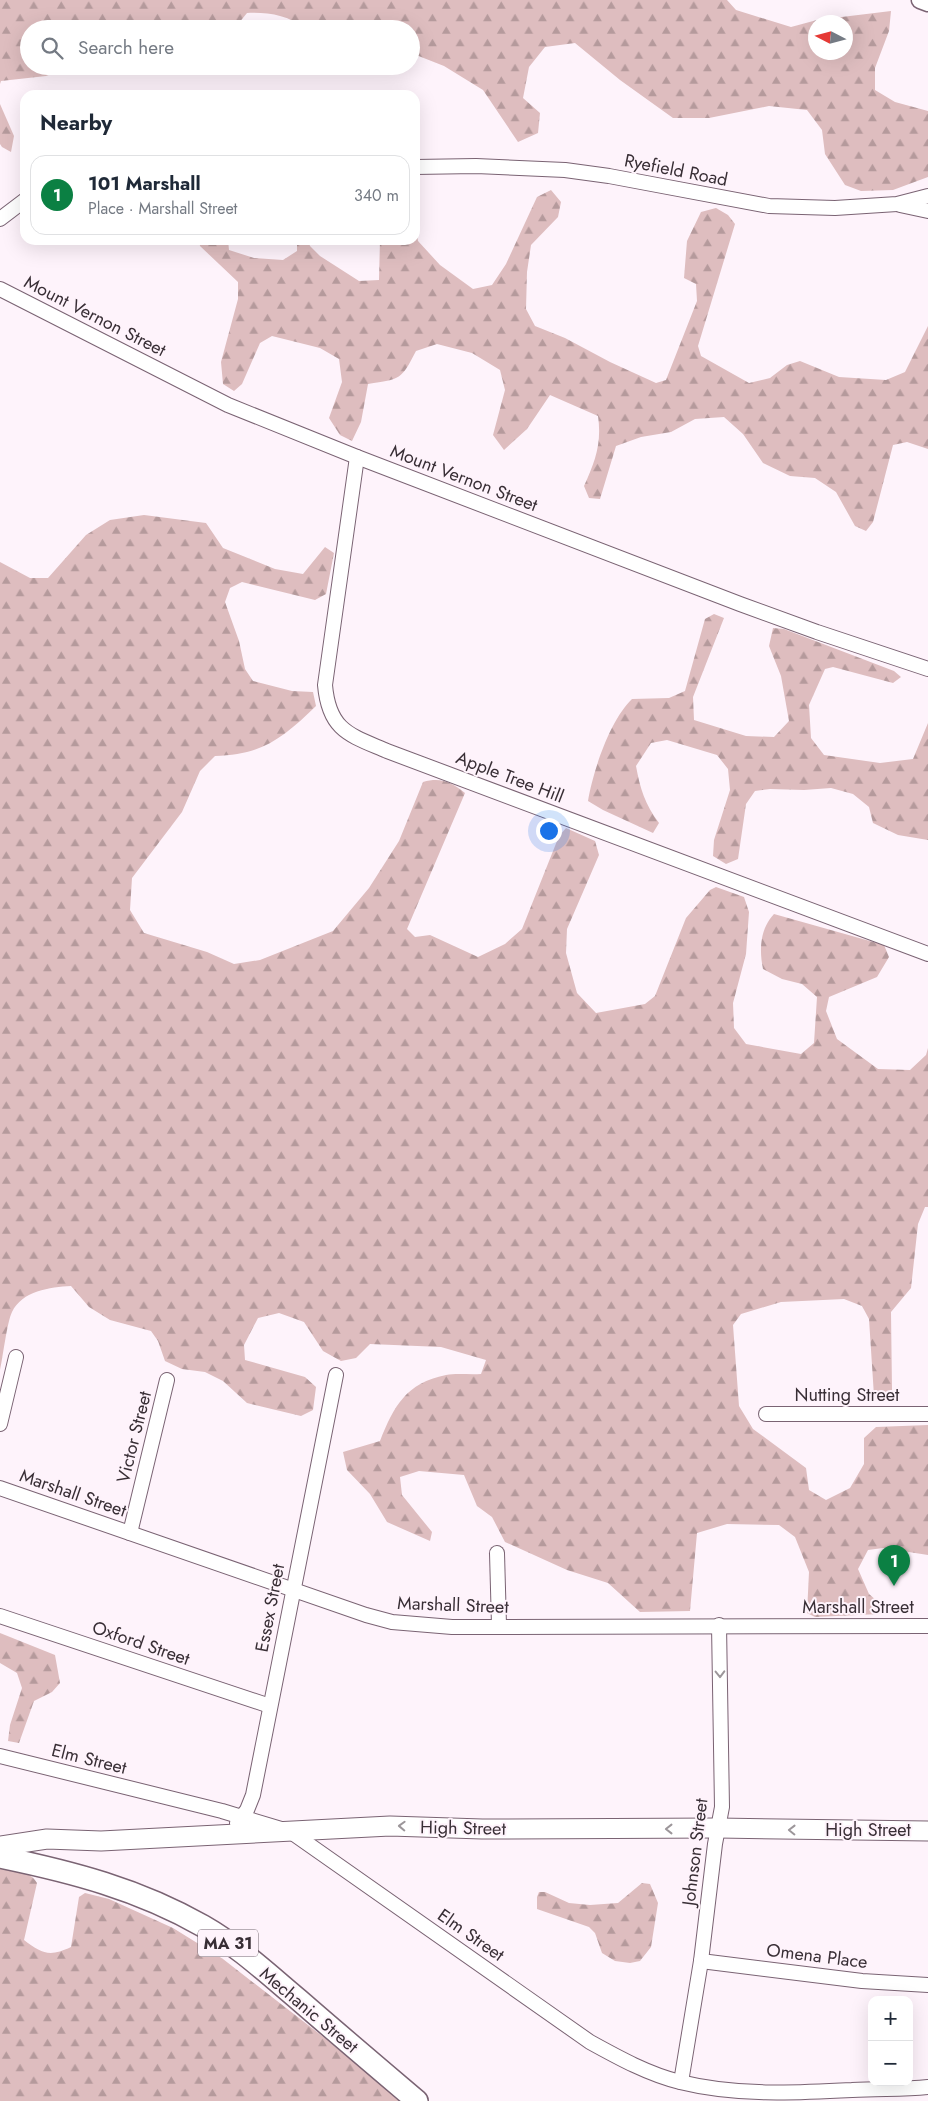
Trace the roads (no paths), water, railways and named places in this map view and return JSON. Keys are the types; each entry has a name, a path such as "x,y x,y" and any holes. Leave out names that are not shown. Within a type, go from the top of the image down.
{"main road":[{"name":"High Street","path":"0,1846 47,1838 101,1842 390,1826 492,1829 718,1828 928,1831"},
{"name":"Mechanic Street","path":"0,1857 59,1870 113,1885 170,1909 205,1927 226,1941 272,1978 417,2101"}],"street":[{"path":"920,0 928,3"},
{"name":"Ryefield Road","path":"420,167 476,166 565,170 609,176 768,206 834,208 897,204 928,196"},
{"path":"0,219 20,204"},
{"path":"897,204 928,211"},
{"name":"Mount Vernon Street","path":"0,289 228,405 357,458 808,629 928,669"},
{"name":"Apple Tree Hill","path":"357,458 324,685 328,709 345,731 395,754 928,954"},
{"path":"0,1424 16,1357"},
{"name":"Essex Street","path":"242,1817 251,1804 253,1795 336,1375"},
{"name":"Victor Street","path":"130,1533 167,1380"},
{"name":"Nutting Street","path":"766,1414 928,1414"},
{"name":"Marshall Street","path":"0,1488 293,1591 392,1622 452,1627 499,1625 928,1626"},
{"path":"497,1553 499,1625"},
{"name":"Oxford Street","path":"0,1616 270,1706"},
{"name":"Johnson Street","path":"681,2082 701,1961 722,1807 719,1626"},
{"name":"Elm Street","path":"0,1756 242,1817 291,1832 590,2042 629,2063 681,2082 798,2097 920,2092"},
{"path":"253,1795 257,1806 266,1816 291,1832"},
{"path":"217,1836 233,1827 242,1817"},
{"name":"Omena Place","path":"701,1961 870,1982 928,1985"}],"place":[{"name":"101 Marshall","path":"894,1586"}]}
